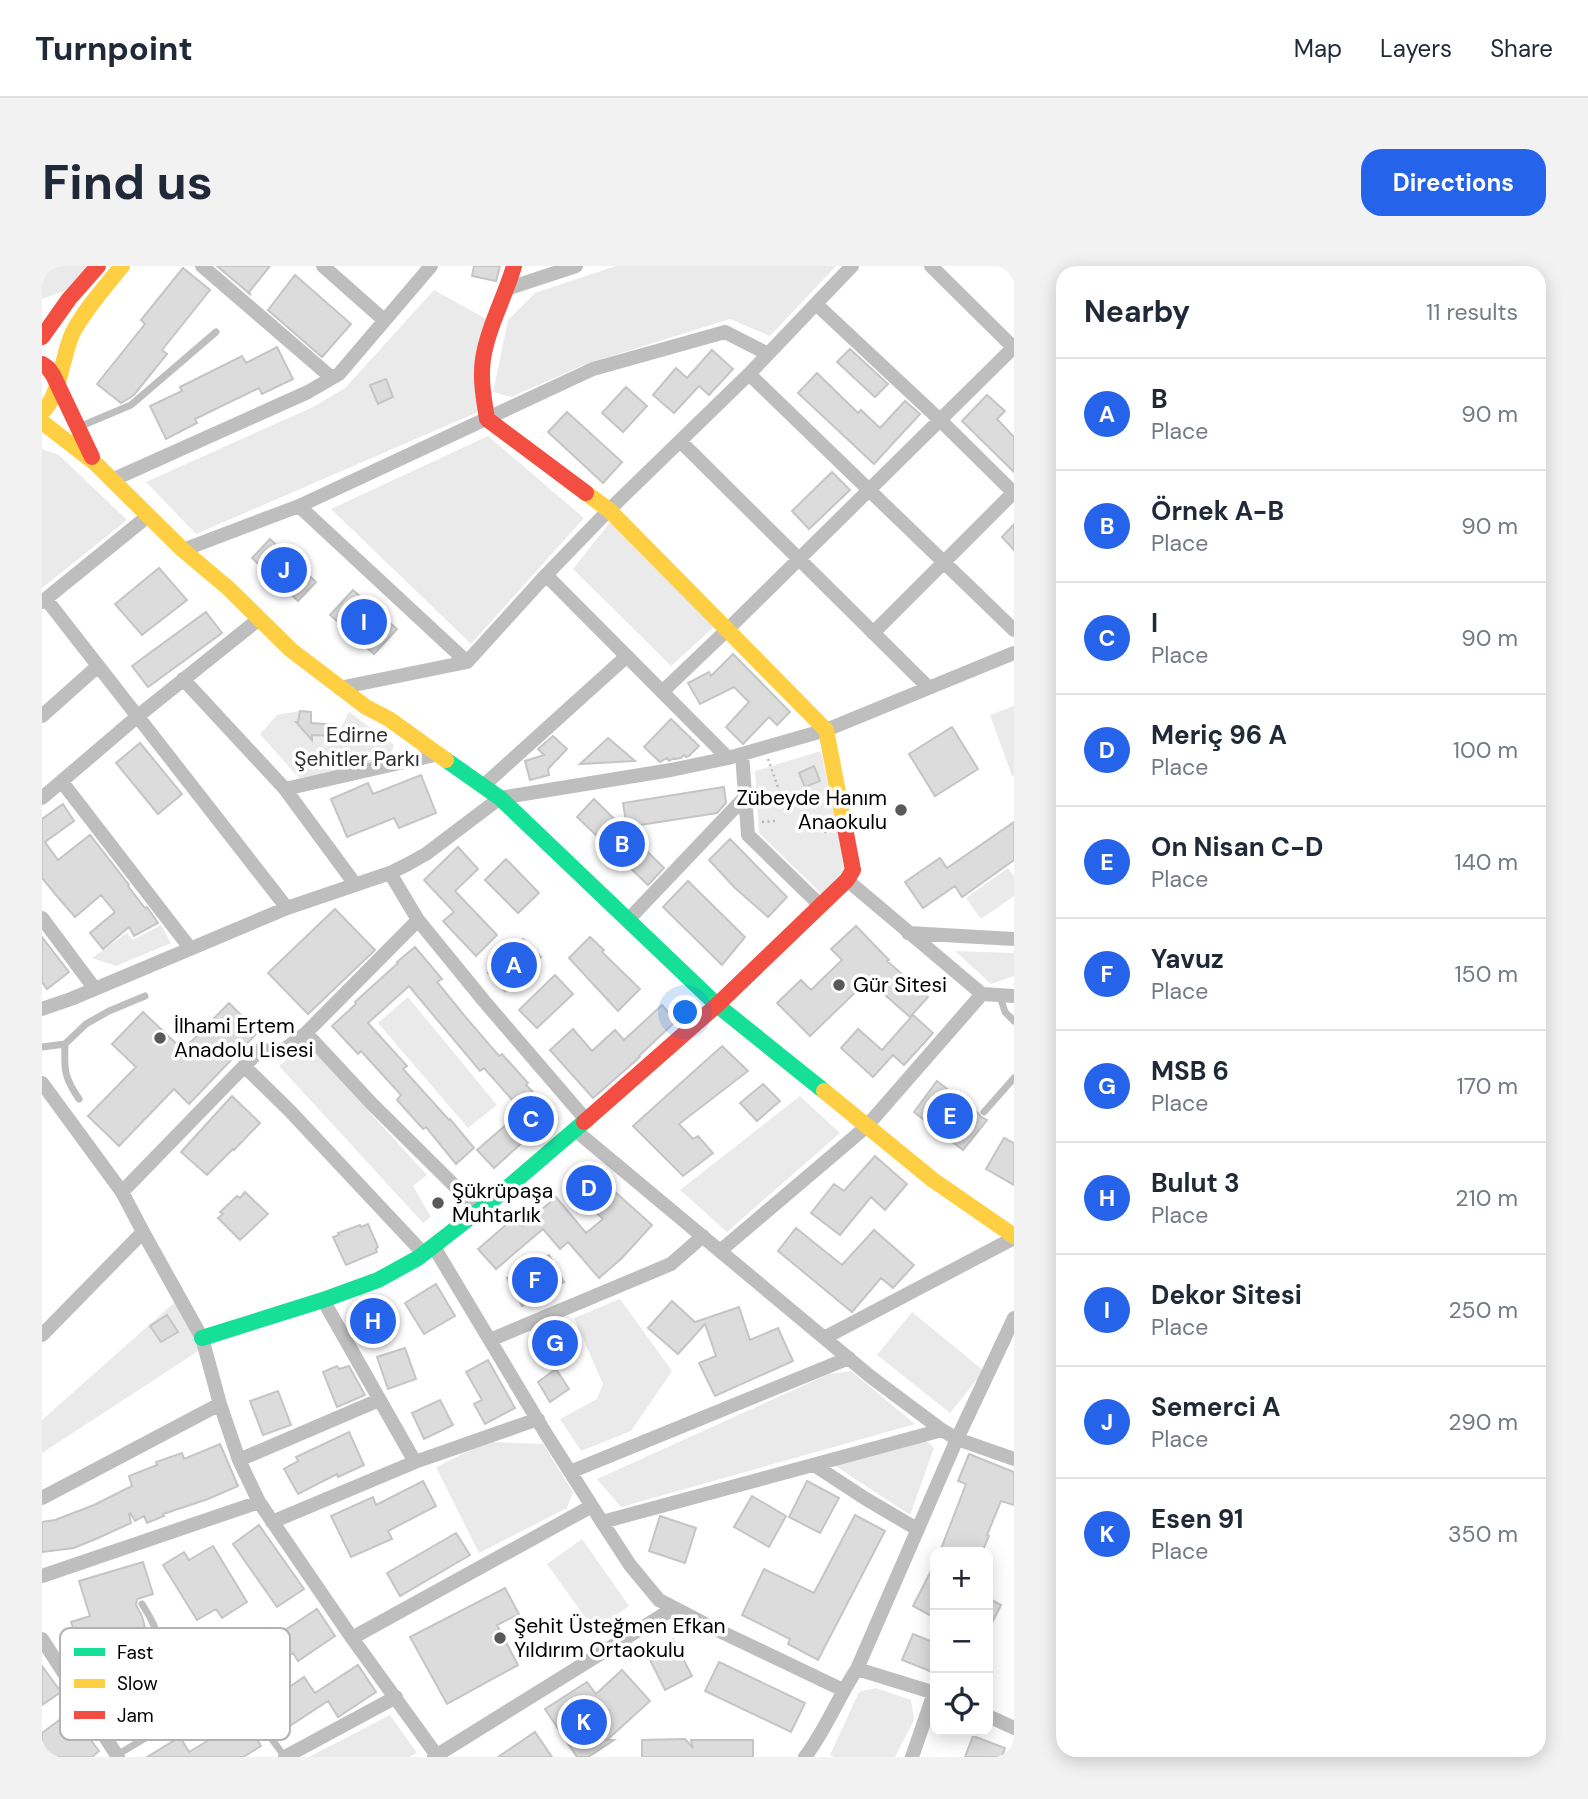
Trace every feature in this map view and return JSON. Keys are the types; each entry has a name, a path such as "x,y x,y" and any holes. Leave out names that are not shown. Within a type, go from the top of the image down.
{"main road":[{"path":"42,337 69,299 98,266"},
{"path":"42,412 54,400 56,384 72,335 122,266"},
{"path":"202,1338 378,1280 429,1250 480,1211 717,1005 821,906 847,880 853,870 827,730 609,510 487,419 483,392 483,360 509,288 514,266"},
{"path":"42,364 54,375 95,463"},
{"path":"42,422 95,463 183,550 228,588 291,650 366,708 388,719 500,798 717,1005 933,1180 1014,1237"}],"street":[{"path":"202,266 332,378"},
{"path":"323,266 384,320"},
{"path":"112,480 308,393 339,374 431,266"},
{"path":"509,288 576,266"},
{"path":"339,688 467,662 609,510 749,374 852,266"},
{"path":"662,692 1014,347 931,266"},
{"path":"816,304 1014,492 873,633"},
{"path":"183,550 299,506 593,369 725,332 768,354"},
{"path":"749,374 1014,630"},
{"path":"680,441 928,687"},
{"path":"299,506 467,662"},
{"path":"148,516 44,600 287,908"},
{"path":"546,575 662,692 735,756 745,797 748,835 821,906"},
{"path":"42,798 138,716 259,619"},
{"path":"42,1009 287,908 390,873 426,853 500,798 671,770 735,756 827,730 1014,653"},
{"path":"483,786 627,656"},
{"path":"42,716 98,666"},
{"path":"183,679 285,789 355,884"},
{"path":"285,789 439,754"},
{"path":"62,782 190,948"},
{"path":"628,920 745,797"},
{"path":"390,873 418,920 581,1125 720,1251 824,1338 942,1430 957,1439 1014,1459"},
{"path":"847,880 982,994 1007,996"},
{"path":"42,918 96,989"},
{"path":"122,1192 260,1050 281,1052 306,1032 418,920"},
{"path":"908,933 1014,939"},
{"path":"720,1251 866,1127 982,994"},
{"path":"306,1032 371,1103 480,1211"},
{"path":"244,1066 429,1250 490,1340 629,1565 659,1600 843,1690"},
{"path":"42,1083 122,1192 202,1338 239,1460 259,1502 437,1757 674,1608"},
{"path":"42,1335 143,1232"},
{"path":"490,1340 671,1264 703,1236"},
{"path":"824,1338 1014,1237"},
{"path":"323,1300 415,1462"},
{"path":"805,1757 817,1742 843,1690 857,1669 957,1439 1014,1318"},
{"path":"570,1472 849,1358"},
{"path":"239,1460 379,1400"},
{"path":"42,1498 220,1404"},
{"path":"272,1522 415,1462 538,1419"},
{"path":"602,1522 942,1430"},
{"path":"814,1465 917,1529"},
{"path":"42,1576 259,1502"},
{"path":"352,1638 592,1506"},
{"path":"42,1639 60,1667"},
{"path":"857,1669 930,1691"},
{"path":"285,1757 396,1697"},
{"path":"912,1757 930,1707"},
{"path":"993,1718 1014,1728"},
{"path":"107,1740 117,1756"}],"lane":[{"path":"76,425 86,425 131,405 216,332"},
{"path":"42,1047 65,1044 86,1024 145,996"},
{"path":"1007,996 1005,1012 1014,1021"},
{"path":"65,1044 67,1081 79,1099"},
{"path":"984,1112 1014,1078"},
{"path":"142,1604 155,1628"},
{"path":"117,1756 143,1740"},
{"path":"272,1740 285,1757"}],"path":[{"path":"768,759 782,799"},
{"path":"753,823 776,821"},
{"path":"808,831 822,831 834,836"}],"green space":[{"path":"42,266 87,266 65,291 42,299"},
{"path":"616,266 836,266 770,336 730,319 586,364 511,397 493,392 508,320 535,293"},
{"path":"434,290 488,320 478,412 196,534 146,482 313,407 345,388"},
{"path":"488,436 584,518 471,644 331,509"},
{"path":"42,449 59,455 127,520 42,588"},
{"path":"611,521 714,627 671,666 573,569"},
{"path":"1014,706 1014,775 1012,776 990,715"},
{"name":"Edirne Şehitler Parkı","path":"300,711 298,724 307,735 337,736 349,712 394,745 387,767 299,778 260,734 277,715"},
{"path":"821,751 846,869 823,895 759,833 755,771"},
{"path":"1008,868 1014,876 1014,896 981,919 966,898"},
{"path":"161,925 171,943 116,966 92,958 127,933 133,940"},
{"path":"955,951 1014,953 1014,976 991,984"},
{"path":"408,997 497,1105 468,1128 378,1023"},
{"path":"306,1043 427,1175 413,1186 431,1217 423,1223 279,1066"},
{"path":"800,1096 840,1133 727,1232 680,1190"},
{"path":"620,1299 672,1371 631,1431 581,1451 560,1419 597,1399 603,1384 574,1318"},
{"path":"175,1302 200,1350 42,1453 42,1420"},
{"path":"912,1312 984,1371 950,1413 877,1355"},
{"path":"851,1371 915,1424 621,1507 597,1479 829,1374"},
{"path":"925,1440 934,1448 910,1515 834,1465"},
{"path":"487,1442 543,1444 573,1492 567,1508 479,1553 436,1467"},
{"path":"582,1539 629,1606 595,1631 547,1564"},
{"path":"876,1688 911,1700 914,1720 895,1757 830,1755 859,1692"},
{"path":"390,1715 417,1753 409,1757 309,1757"}],"building":[{"path":"217,266 270,266 249,292 251,295"},
{"path":"474,266 500,266 496,281 472,276"},
{"path":"183,268 210,290 162,350 167,354 134,395 121,403 97,384 145,324 141,320"},
{"path":"295,275 351,324 322,357 268,310"},
{"path":"277,347 293,379 262,394 259,388 195,419 197,423 166,439 150,406 182,391 180,387 242,356 246,363"},
{"path":"850,349 888,384 875,397 837,362"},
{"path":"712,350 733,369 709,395 699,386 674,413 653,395 676,368 687,378"},
{"path":"817,373 858,413 861,410 880,428 905,401 920,414 874,464 798,393"},
{"path":"386,379 393,397 378,404 370,385"},
{"path":"626,387 647,406 623,432 602,413"},
{"path":"987,395 1005,411 997,419 1014,437 1014,472 962,421"},
{"path":"567,412 622,462 603,483 548,432"},
{"path":"832,472 850,490 809,529 792,511"},
{"path":"1014,524 1014,550 1002,537"},
{"path":"270,539 316,582 298,601 252,558"},
{"path":"159,568 187,600 142,635 115,604"},
{"path":"353,590 397,629 374,654 330,615"},
{"path":"206,612 222,633 148,687 132,666"},
{"path":"733,654 790,712 777,725 769,717 743,744 726,727 749,702 734,687 700,704 688,683 709,672 711,676"},
{"path":"300,711 311,712 311,723 337,725 337,736 312,735 312,740 296,722"},
{"path":"671,719 699,746 689,756 684,755 669,761 667,758 660,762 644,747"},
{"path":"952,727 978,769 935,796 909,754"},
{"path":"553,736 567,749 548,769 549,775 530,780 525,761 544,755 538,749"},
{"path":"608,738 635,761 580,764"},
{"path":"140,743 182,794 158,814 116,763"},
{"path":"814,766 820,781 805,787 799,773"},
{"path":"421,775 436,813 399,828 394,818 347,837 331,799 368,783 373,794"},
{"path":"724,787 726,803 717,813 627,827 623,803"},
{"path":"594,799 664,868 648,885 577,817"},
{"path":"63,804 74,821 45,842 58,860 90,835 158,923 134,936 129,927 103,949 90,933 115,912 101,895 75,917 42,878 42,819"},
{"path":"1014,822 1014,860 962,897 955,886 923,908 905,882 940,858 947,868"},
{"path":"730,839 787,897 768,917 709,860"},
{"path":"458,847 478,869 455,891 497,935 476,956 443,921 454,912 424,880"},
{"path":"506,859 539,893 518,913 485,880"},
{"path":"688,881 745,937 722,965 663,907"},
{"path":"335,909 375,950 308,1014 268,973"},
{"name":"Gür Sitesi","path":"856,926 889,960 887,961 928,997 910,1017 868,980 810,1036 777,1003 801,980 811,990 842,960 831,949"},
{"path":"42,937 69,972 47,989 42,982"},
{"path":"590,937 640,989 618,1011 569,958"},
{"path":"523,939 541,957 505,991 488,973"},
{"path":"415,947 442,979 437,982 463,1014 554,1114 494,1168 477,1150 522,1111 484,1068 480,1071 409,986 368,1023 407,1066 403,1069 474,1148 456,1164 426,1127 423,1129 397,1100 401,1095 361,1051 358,1054 332,1026"},
{"path":"555,975 573,994 537,1028 519,1010"},
{"path":"229,1003 258,1032 189,1104 174,1089 119,1146 88,1116 136,1067 112,1044 143,1012 183,1050"},
{"path":"662,1005 676,1021 593,1098 550,1050 573,1029 592,1051 615,1030 624,1040"},
{"path":"913,1015 933,1033 904,1065 893,1055 873,1077 841,1048 858,1029 882,1050"},
{"path":"722,1046 748,1071 679,1124 693,1139 698,1136 713,1153 683,1176 633,1126"},
{"path":"937,1081 987,1120 963,1150 914,1112"},
{"path":"763,1084 780,1101 757,1121 740,1103"},
{"path":"232,1096 260,1123 207,1175 181,1152"},
{"path":"1004,1138 1014,1143 1014,1185 986,1169"},
{"path":"875,1156 907,1184 885,1210 871,1197 840,1235 811,1213 834,1184 844,1191"},
{"path":"583,1163 652,1225 622,1258 599,1278 568,1242 560,1249 543,1229 496,1269 478,1249 515,1217 523,1226 556,1197 586,1233 603,1219 565,1183"},
{"path":"245,1192 268,1214 240,1240 218,1218 223,1214 220,1212"},
{"path":"368,1224 378,1247 377,1252 346,1265 333,1237"},
{"path":"796,1228 842,1265 874,1230 914,1265 893,1288 881,1278 852,1312 778,1251"},
{"path":"549,1255 564,1282 522,1306 507,1278"},
{"path":"436,1284 455,1316 424,1334 405,1303"},
{"path":"374,1297 395,1331 372,1346 351,1312"},
{"path":"672,1301 695,1322 739,1307 750,1340 778,1328 793,1361 715,1396 699,1363 716,1356 705,1324 678,1354 648,1328"},
{"path":"167,1315 178,1332 161,1342 150,1326"},
{"path":"556,1323 576,1354 556,1366 534,1332"},
{"path":"405,1348 416,1379 388,1389 377,1357"},
{"path":"488,1360 515,1408 485,1424 474,1404 482,1400 466,1372"},
{"path":"337,1366 339,1369 349,1366 365,1395 337,1407 323,1372"},
{"path":"556,1369 569,1389 550,1402 538,1382"},
{"path":"278,1391 291,1425 263,1435 250,1401"},
{"path":"440,1400 453,1425 424,1439 412,1413"},
{"path":"349,1432 364,1465 338,1477 337,1474 298,1494 284,1469 298,1461 296,1457"},
{"path":"220,1444 238,1486 163,1514 164,1516 147,1523 144,1516 135,1521 130,1513 131,1523 98,1538 74,1548 42,1552 42,1522 55,1520 94,1505 132,1486 129,1476 157,1465 156,1462 182,1453 184,1459"},
{"path":"969,1454 1014,1472 1014,1505 1001,1501 984,1547 942,1547 966,1484 958,1481"},
{"path":"423,1481 436,1506 388,1531 392,1539 351,1557 331,1516 373,1497 376,1505"},
{"path":"807,1481 839,1498 820,1533 789,1517"},
{"path":"752,1496 786,1516 769,1547 734,1527"},
{"path":"855,1515 885,1531 818,1660 788,1644 790,1639 742,1615 764,1569 814,1593"},
{"path":"660,1516 696,1528 685,1563 649,1551"},
{"path":"259,1525 304,1589 277,1607 233,1544"},
{"path":"456,1533 470,1555 400,1596 387,1573"},
{"path":"213,1546 247,1602 222,1618 216,1609 197,1620 163,1565 184,1552 189,1560"},
{"path":"143,1562 153,1594 137,1599 136,1605 145,1628 73,1628 71,1622 90,1616 79,1581"},
{"path":"930,1573 930,1615 913,1606"},
{"path":"505,1588 519,1614 497,1625 518,1665 447,1704 410,1637"},
{"path":"993,1601 1001,1605 993,1621"},
{"path":"317,1609 335,1636 298,1661 293,1653 290,1655 288,1628"},
{"path":"913,1634 930,1641 930,1671 902,1660"},
{"path":"673,1639 692,1676 665,1690 646,1652"},
{"path":"719,1662 805,1703 791,1732 705,1691"},
{"path":"358,1665 376,1692 338,1717 328,1701 290,1726 290,1686 304,1677 315,1693"},
{"path":"42,1666 60,1693 42,1705"},
{"path":"622,1670 650,1701 607,1740 614,1740 588,1757 577,1757 545,1709 587,1682 596,1694"},
{"path":"60,1720 60,1740 91,1740 99,1751 92,1757 42,1757 42,1733"},
{"path":"535,1732 552,1757 498,1757"},
{"path":"973,1736 1005,1748 1002,1757 965,1757"},
{"path":"685,1739 693,1748 691,1740 753,1740 753,1757 642,1757 642,1740"},
{"path":"175,1740 182,1740 189,1752 209,1740 257,1740 261,1746 243,1757 147,1757"}],"traffic: fast":[{"path":"446,760 500,798 717,1005 824,1091"},
{"path":"202,1338 378,1280 418,1258 499,1195 584,1122"}],"traffic: slow":[{"path":"42,412 57,386 73,332 122,266"},
{"path":"42,422 95,463 183,550 228,588 291,650 366,707 389,719 446,760"},
{"path":"586,493 609,510 826,730 845,828"},
{"path":"824,1091 933,1180 1014,1236"}],"traffic: jam":[{"path":"42,337 69,299 98,266"},
{"path":"514,266 483,359 482,382 487,419 586,493"},
{"path":"42,364 53,375 92,457"},
{"path":"584,1122 717,1005 847,880 853,870 845,828"}],"place":[{"name":"Semerci A","path":"284,570"},
{"name":"Dekor Sitesi","path":"364,622"},
{"name":"Zübeyde Hanım Anaokulu","path":"901,810"},
{"name":"Örnek A-B","path":"622,844"},
{"name":"B","path":"514,965"},
{"name":"Gür Sitesi","path":"839,985"},
{"name":"İlhami Ertem Anadolu Lisesi","path":"160,1038"},
{"name":"On Nisan C-D","path":"950,1116"},
{"name":"I","path":"531,1119"},
{"name":"Meriç 96 A","path":"589,1188"},
{"name":"Şükrüpaşa Muhtarlık","path":"438,1203"},
{"name":"Yavuz","path":"535,1280"},
{"name":"Bulut 3","path":"373,1321"},
{"name":"MSB 6","path":"555,1343"},
{"name":"Şehit Üsteğmen Efkan Yıldırım Ortaokulu","path":"500,1638"},
{"name":"Esen 91","path":"584,1722"}]}
